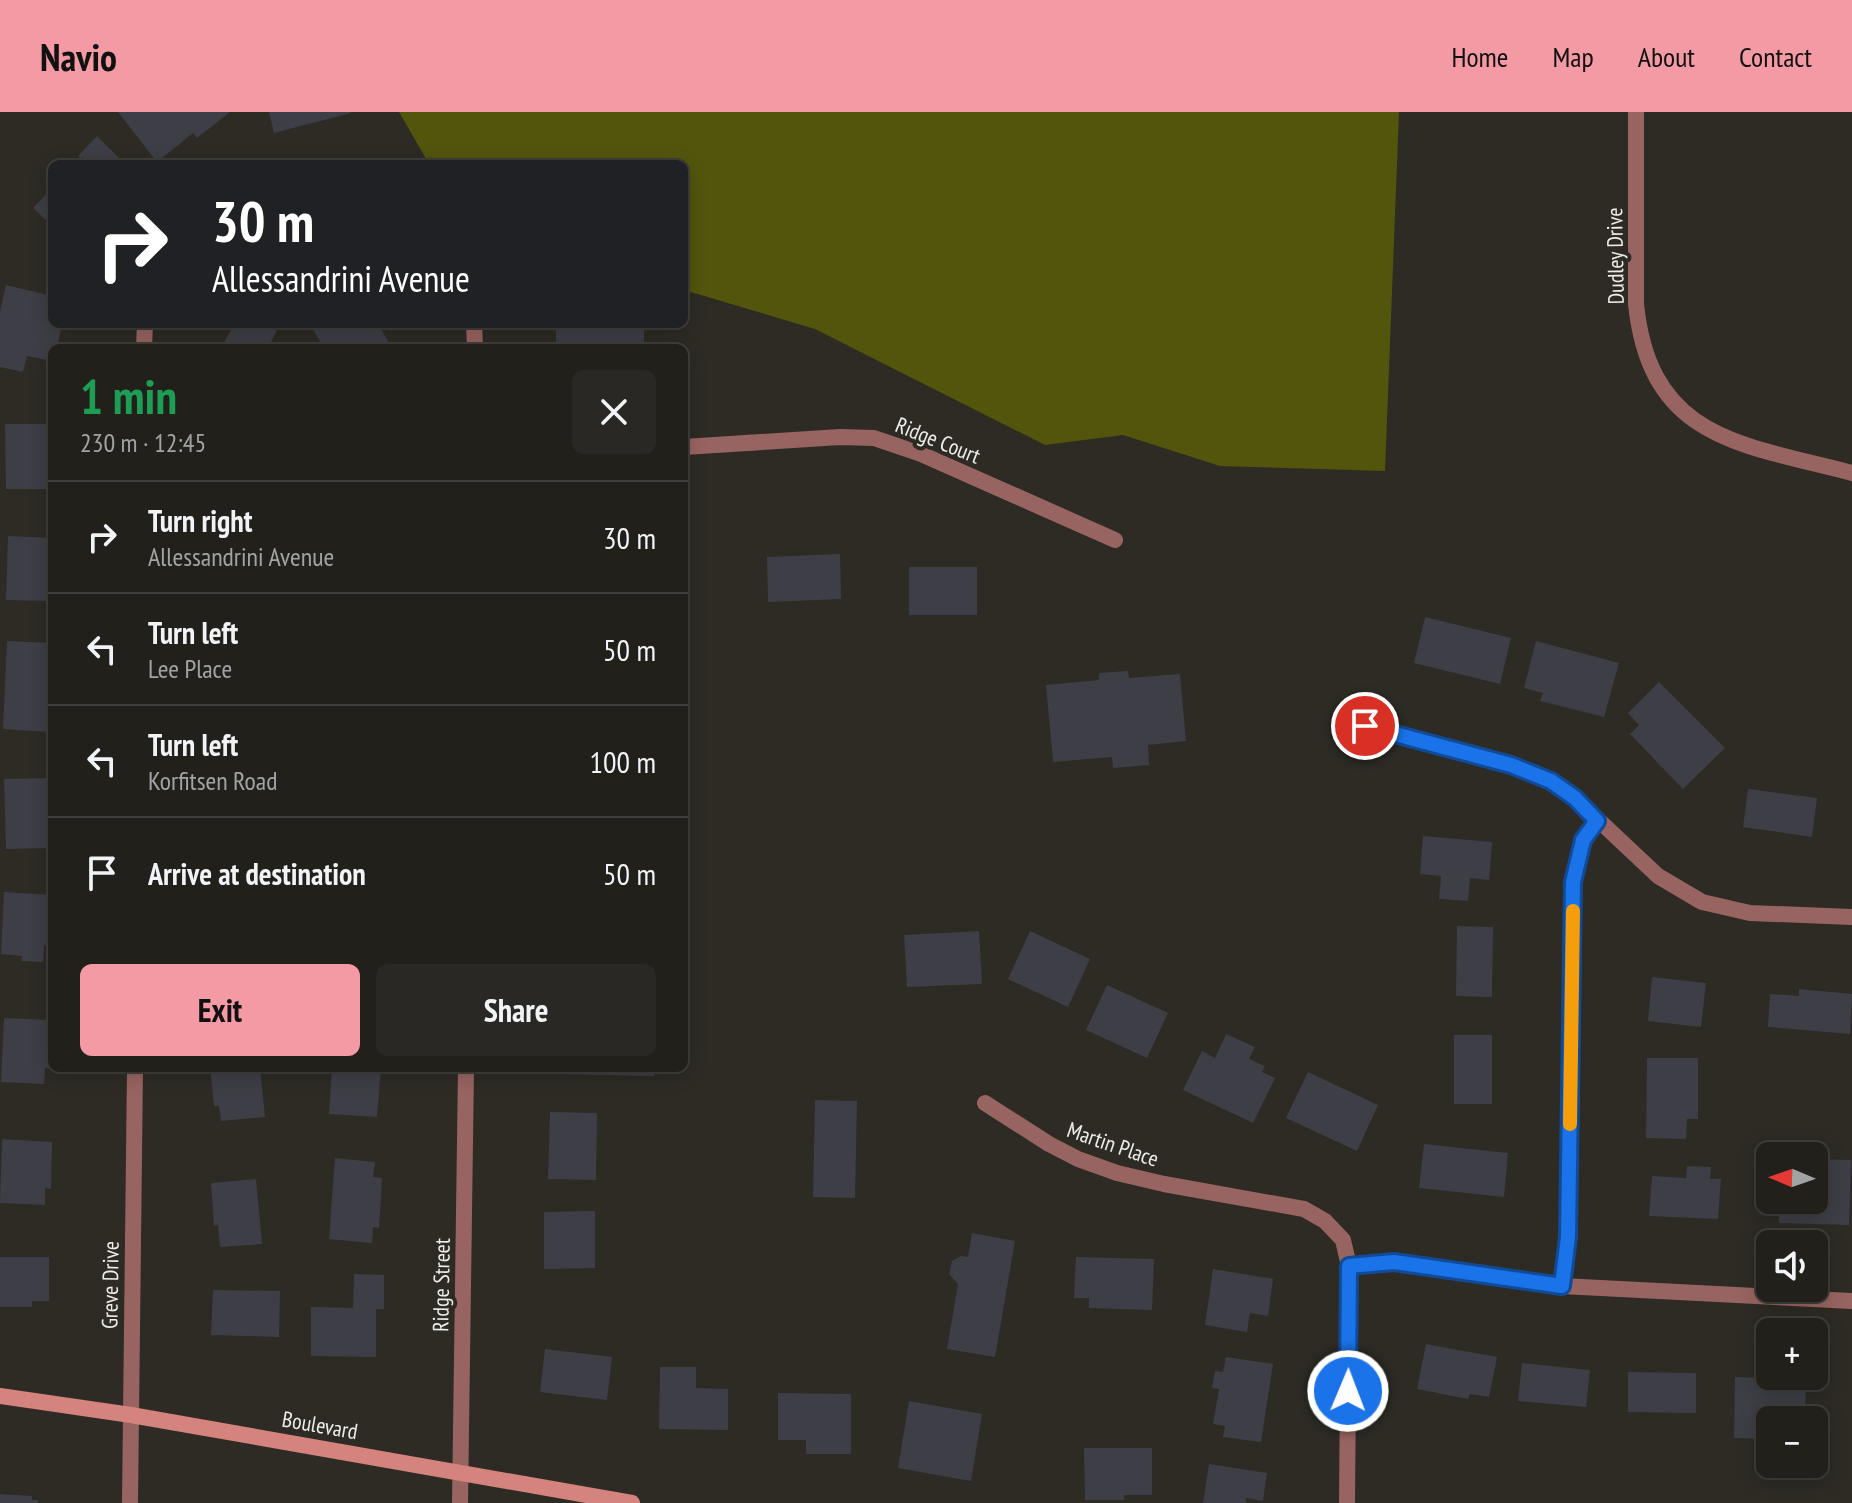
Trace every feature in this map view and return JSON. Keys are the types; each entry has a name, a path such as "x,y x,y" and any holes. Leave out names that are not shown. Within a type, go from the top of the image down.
{"street":[{"name":"Dudley Drive","path":"1636,112 1636,304 1639,334 1650,368 1666,393 1697,424 1728,440 1852,473"},
{"name":"Ridge Court","path":"688,447 840,437 874,438 921,454 1115,540"},
{"path":"1365,726 1511,765 1551,781 1575,798 1658,876 1702,902 1750,913 1852,917"},
{"path":"1562,1286 1568,1237 1573,882 1583,840 1597,821"},
{"name":"Greve Drive","path":"130,1503 135,1072"},
{"name":"Ridge Street","path":"460,1503 466,1072"},
{"name":"Martin Place","path":"985,1103 1049,1144 1078,1159 1117,1173 1304,1209 1325,1221 1343,1240 1349,1266"},
{"path":"1347,1503 1349,1266 1394,1262 1562,1286 1852,1301"},
{"name":"Boulevard","path":"0,1396 131,1415 632,1503"}],"shaded area":[{"path":"399,112 1399,112 1385,471 1220,466 1123,435 1045,445 815,329 688,291 688,160 427,160"}],"building":[{"path":"118,112 230,112 197,138 193,133 155,160"},
{"path":"269,112 351,112 351,113 274,133"},
{"path":"97,136 121,160 80,160 78,156"},
{"path":"48,192 48,222 33,208"},
{"path":"6,285 48,295 48,328 61,328 58,344 48,344 48,360 27,356 23,372 0,367 0,312"},
{"path":"232,328 278,328 270,344 223,344"},
{"path":"312,328 380,328 390,344 322,344"},
{"path":"556,328 644,328 644,344 556,344"},
{"path":"5,424 48,424 48,489 6,489"},
{"path":"8,536 48,538 48,601 6,600"},
{"path":"840,554 841,599 768,602 767,557"},
{"path":"909,567 977,567 977,615 909,615"},
{"path":"1425,617 1511,638 1500,684 1414,663"},
{"path":"7,641 48,643 48,732 3,729"},
{"path":"1536,641 1619,663 1604,717 1540,701 1543,693 1524,688"},
{"path":"1128,671 1129,678 1180,674 1186,741 1148,745 1149,765 1113,768 1112,757 1053,762 1046,685 1099,680 1099,673"},
{"path":"1659,682 1725,748 1683,789 1630,734 1639,725 1628,713"},
{"path":"48,778 48,848 6,849 4,779"},
{"path":"1748,789 1817,798 1812,837 1743,827"},
{"path":"1423,836 1492,842 1489,880 1470,878 1468,901 1439,899 1441,876 1420,874"},
{"path":"4,892 48,895 48,946 44,945 43,962 21,961 22,956 1,954"},
{"path":"1457,926 1493,927 1492,997 1456,996"},
{"path":"979,931 982,984 907,987 904,935"},
{"path":"1030,931 1090,959 1068,1007 1008,979"},
{"path":"1652,977 1706,983 1701,1027 1648,1021"},
{"path":"1107,985 1168,1013 1147,1058 1086,1030"},
{"path":"1799,989 1852,994 1850,1034 1768,1027 1770,994 1799,996"},
{"path":"4,1018 48,1020 48,1068 45,1068 44,1084 1,1082"},
{"path":"1226,1034 1255,1047 1249,1059 1265,1066 1262,1072 1275,1078 1253,1123 1183,1090 1202,1051 1215,1058"},
{"path":"1454,1035 1492,1035 1492,1104 1454,1104"},
{"path":"1647,1058 1698,1058 1698,1119 1687,1119 1686,1139 1646,1138"},
{"path":"210,1072 260,1072 265,1117 221,1121 219,1106 214,1106"},
{"path":"332,1072 381,1072 377,1117 329,1114"},
{"path":"555,1072 654,1072 654,1076"},
{"path":"1308,1072 1378,1105 1357,1151 1286,1118"},
{"path":"815,1100 857,1101 855,1198 813,1197"},
{"path":"550,1112 597,1113 596,1180 548,1179"},
{"path":"2,1139 52,1142 51,1189 45,1188 45,1205 0,1203"},
{"path":"1424,1144 1508,1153 1504,1197 1419,1188"},
{"path":"335,1158 375,1162 373,1177 382,1178 379,1228 373,1227 372,1243 329,1239"},
{"path":"1828,1159 1851,1160 1849,1225 1779,1223 1779,1214 1828,1214"},
{"path":"1687,1166 1711,1167 1710,1179 1721,1179 1718,1219 1649,1216 1652,1176 1686,1178"},
{"path":"256,1179 262,1244 220,1247 218,1225 214,1226 211,1183"},
{"path":"595,1211 595,1268 544,1269 544,1212"},
{"path":"972,1233 1015,1241 995,1357 947,1349 958,1284 949,1274 952,1261 961,1256 968,1257"},
{"path":"0,1257 49,1257 49,1301 32,1301 32,1307 0,1307"},
{"path":"1076,1257 1154,1259 1152,1310 1089,1308 1089,1298 1074,1298"},
{"path":"1213,1269 1273,1279 1268,1316 1250,1313 1247,1332 1205,1325"},
{"path":"354,1274 384,1275 384,1309 376,1309 376,1357 311,1356 311,1307 353,1308"},
{"path":"213,1290 280,1291 279,1337 211,1335"},
{"path":"1426,1344 1497,1357 1489,1397 1470,1394 1468,1399 1417,1389"},
{"path":"545,1349 612,1357 607,1400 540,1392"},
{"path":"1226,1357 1273,1364 1261,1442 1223,1437 1225,1426 1213,1424 1219,1389 1212,1388 1215,1371 1223,1372"},
{"path":"1522,1363 1590,1370 1586,1407 1518,1401"},
{"path":"660,1367 696,1367 696,1388 728,1389 728,1430 659,1429"},
{"path":"1628,1372 1696,1373 1696,1413 1628,1412"},
{"path":"1735,1377 1756,1378 1756,1390 1806,1390 1805,1406 1756,1406 1756,1439 1734,1438"},
{"path":"778,1393 851,1394 851,1454 806,1454 806,1440 778,1440"},
{"path":"909,1401 982,1414 971,1481 898,1468"},
{"path":"1084,1448 1152,1448 1152,1495 1124,1495 1124,1500 1085,1500"},
{"path":"1209,1464 1267,1473 1263,1501 1246,1498 1246,1503 1203,1503"},
{"path":"0,1494 32,1496 32,1500 38,1500 38,1503 0,1503"}],"slow traffic":[{"path":"1570,1124 1573,911"}],"route":[{"path":"1348,1391 1349,1266 1394,1262 1562,1286 1568,1237 1573,882 1583,840 1597,821 1575,798 1551,781 1511,765 1365,726"}]}
